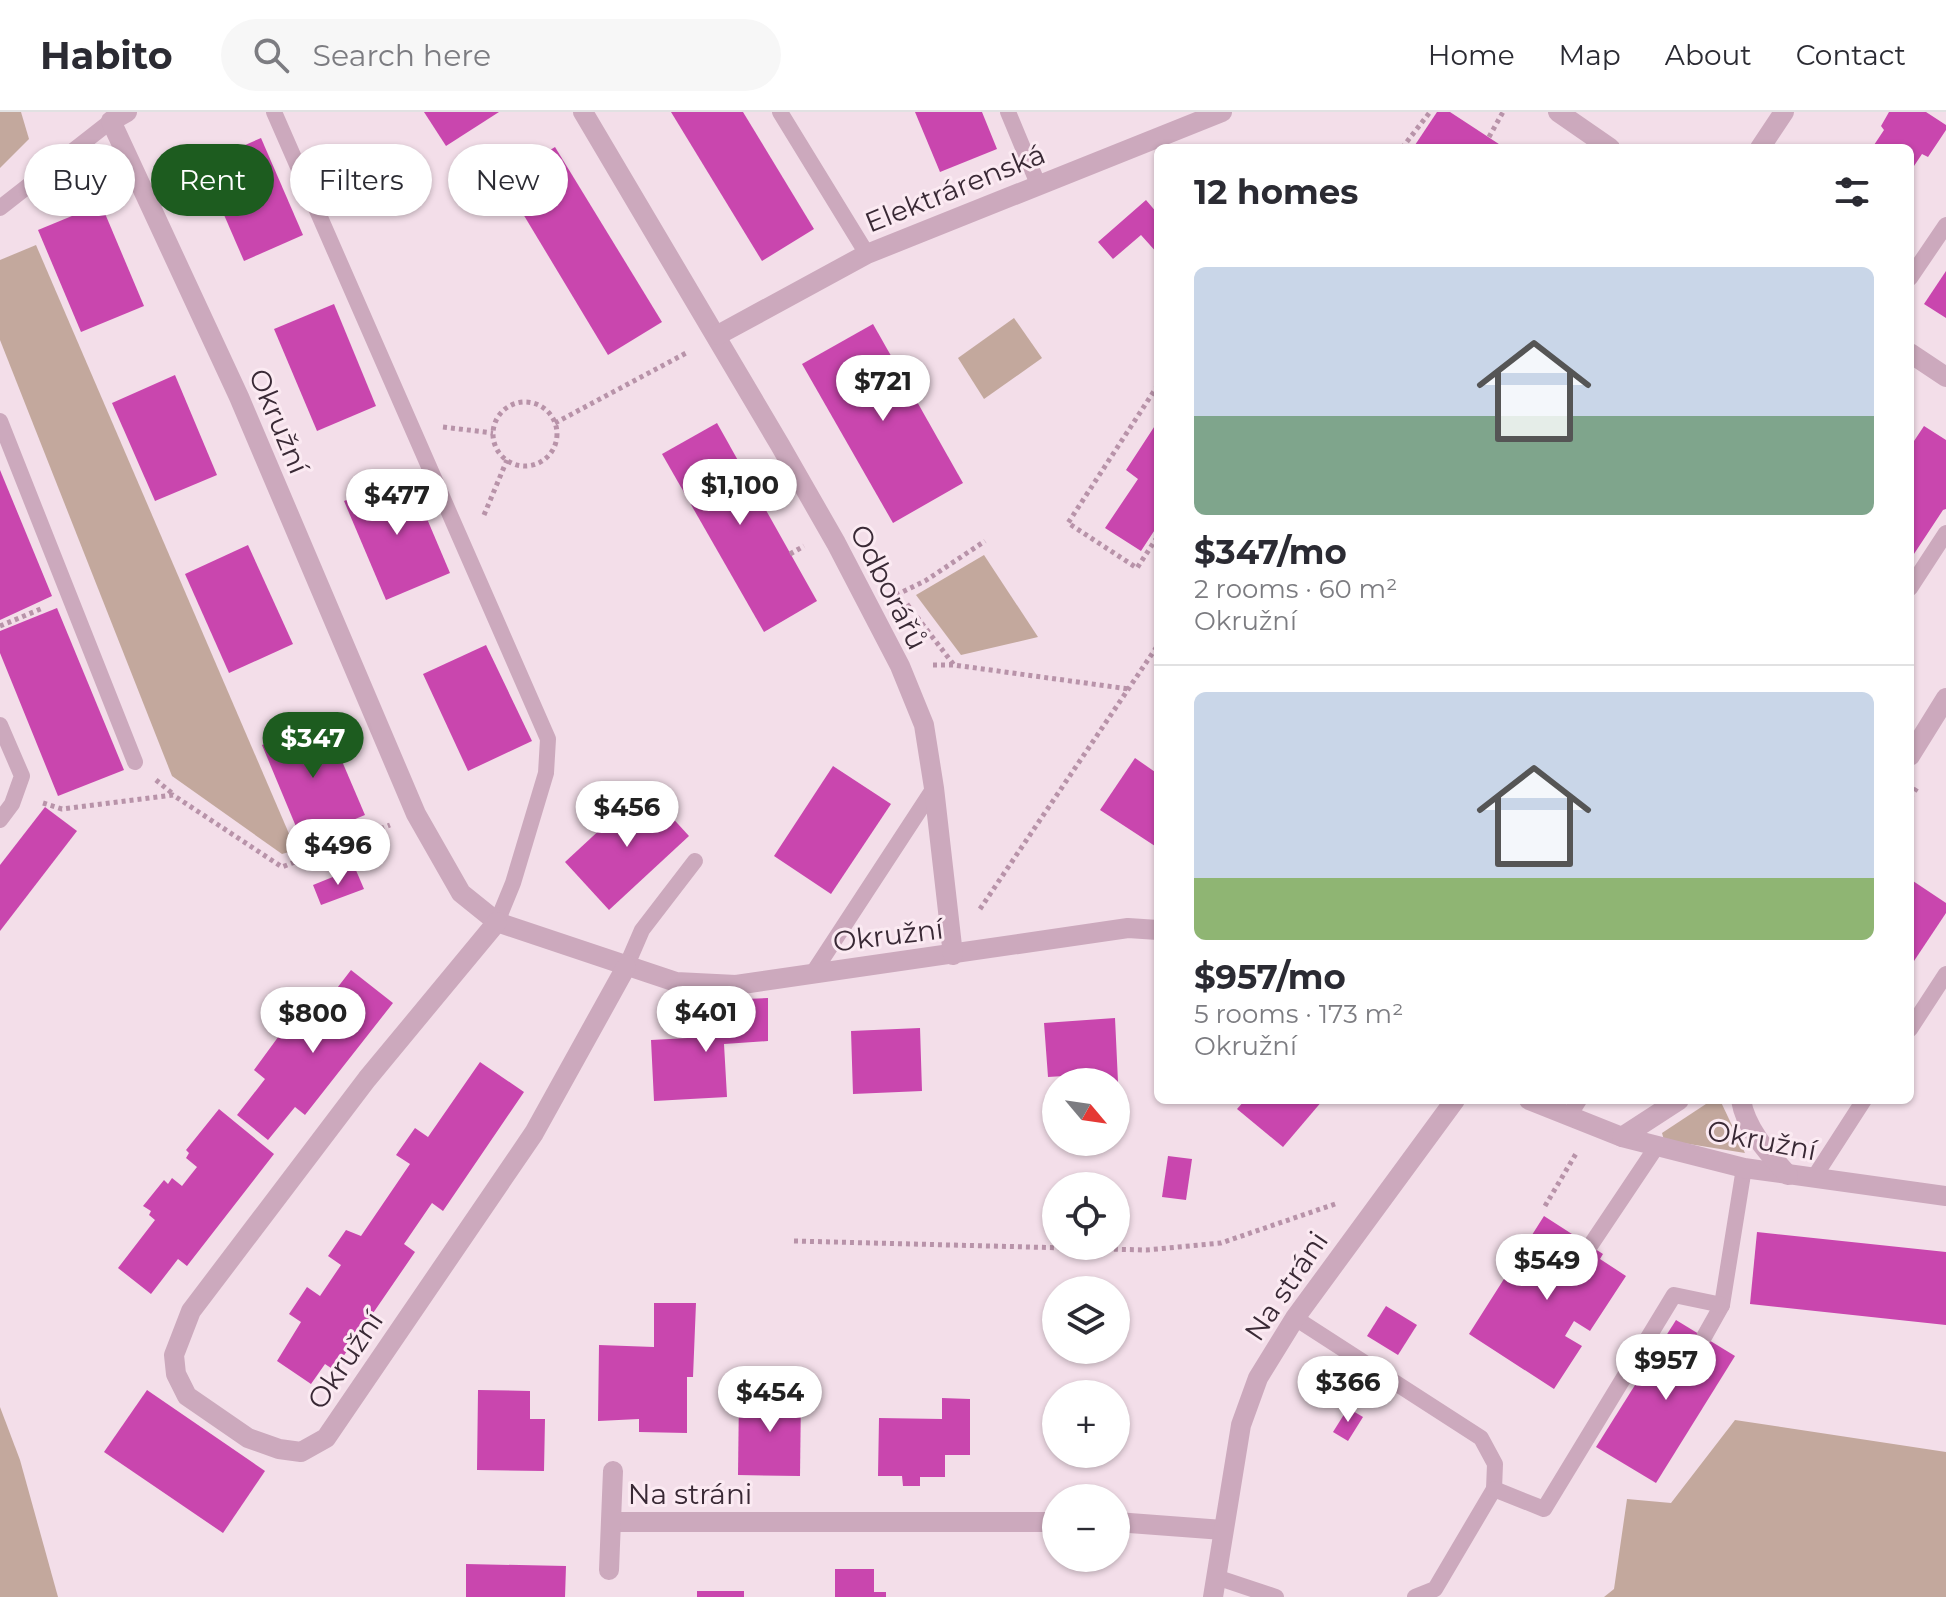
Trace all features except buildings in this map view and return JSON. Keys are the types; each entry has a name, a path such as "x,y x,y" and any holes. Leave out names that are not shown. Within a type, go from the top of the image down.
{"street":[{"name":"Odborářů","path":"583,112 718,335 836,543 900,666 924,725 953,955"},
{"path":"1558,112 1604,144"},
{"path":"1763,144 1784,112"},
{"name":"Elektrárenská","path":"718,335 867,254 1219,113"},
{"name":"Okružní","path":"119,116 416,814 461,893 477,908 497,922 676,982 736,985 1128,928 1154,930"},
{"path":"1914,356 1946,377"},
{"path":"1914,750 1946,698"},
{"name":"Okružní","path":"497,922 367,1079 191,1311 174,1355 176,1374 187,1396 248,1438 279,1449 301,1452 326,1438 534,1133 626,967"},
{"name":"Na stráni","path":"1215,1587 1241,1425 1258,1378 1295,1318 1452,1104"},
{"name":"Okružní","path":"1552,1104 1574,1108 1622,1137 1744,1168 1946,1196"},
{"path":"1622,1137 1673,1104"},
{"path":"1742,1104 1762,1146 1788,1175"},
{"name":"Na stráni","path":"609,1570 613,1471"},
{"name":"Na stráni","path":"611,1522 1042,1522"},
{"path":"1130,1523 1223,1530"}],"lane":[{"path":"274,112 548,739 546,773 513,883 497,922"},
{"path":"780,112 867,254"},
{"path":"1008,112 1038,184"},
{"path":"0,208 119,116"},
{"path":"1914,272 1946,225"},
{"path":"0,421 135,762"},
{"path":"1914,582 1946,533"},
{"path":"0,725 22,776 12,804 0,820"},
{"path":"813,973 934,788"},
{"path":"626,967 642,930 695,861"},
{"path":"1914,1023 1946,974"},
{"path":"1813,1179 1861,1104"},
{"path":"1590,1246 1657,1146"},
{"path":"1704,1337 1722,1305 1744,1168"},
{"path":"1494,1489 1544,1509 1674,1295 1722,1305"},
{"path":"1295,1318 1481,1438 1495,1464 1494,1489 1435,1589 1415,1597"},
{"path":"1215,1587 1276,1597"}],"path":[{"path":"1405,144 1430,112"},
{"path":"1489,137 1503,112"},
{"path":"555,423 718,335"},
{"path":"1154,391 1068,523 1137,568 1154,542"},
{"path":"520,402 542,406 555,423 556,444 544,460 525,466 507,460 500,453 493,433 501,412 520,402"},
{"path":"410,423 493,433"},
{"path":"468,553 507,460"},
{"path":"871,611 925,581 985,541"},
{"path":"899,594 954,665"},
{"path":"0,626 69,597"},
{"path":"976,915 1154,651"},
{"path":"900,666 954,665 1129,689"},
{"path":"15,796 62,809 173,795 282,867 416,814"},
{"path":"794,1241 1146,1250 1221,1243 1390,1186"}],"shaded area":[{"path":"0,112 21,112 29,139 0,168"},
{"path":"36,245 296,850 282,854 172,776 0,340 0,260"},
{"path":"1014,318 1042,358 984,399 958,358"},
{"path":"984,555 1038,637 961,655 916,595"},
{"path":"1706,1104 1722,1104 1745,1153 1664,1140 1662,1133"},
{"path":"0,1407 20,1460 58,1597 0,1597"},
{"path":"1735,1420 1946,1452 1946,1597 1604,1597 1614,1589 1627,1499 1671,1503"}]}
